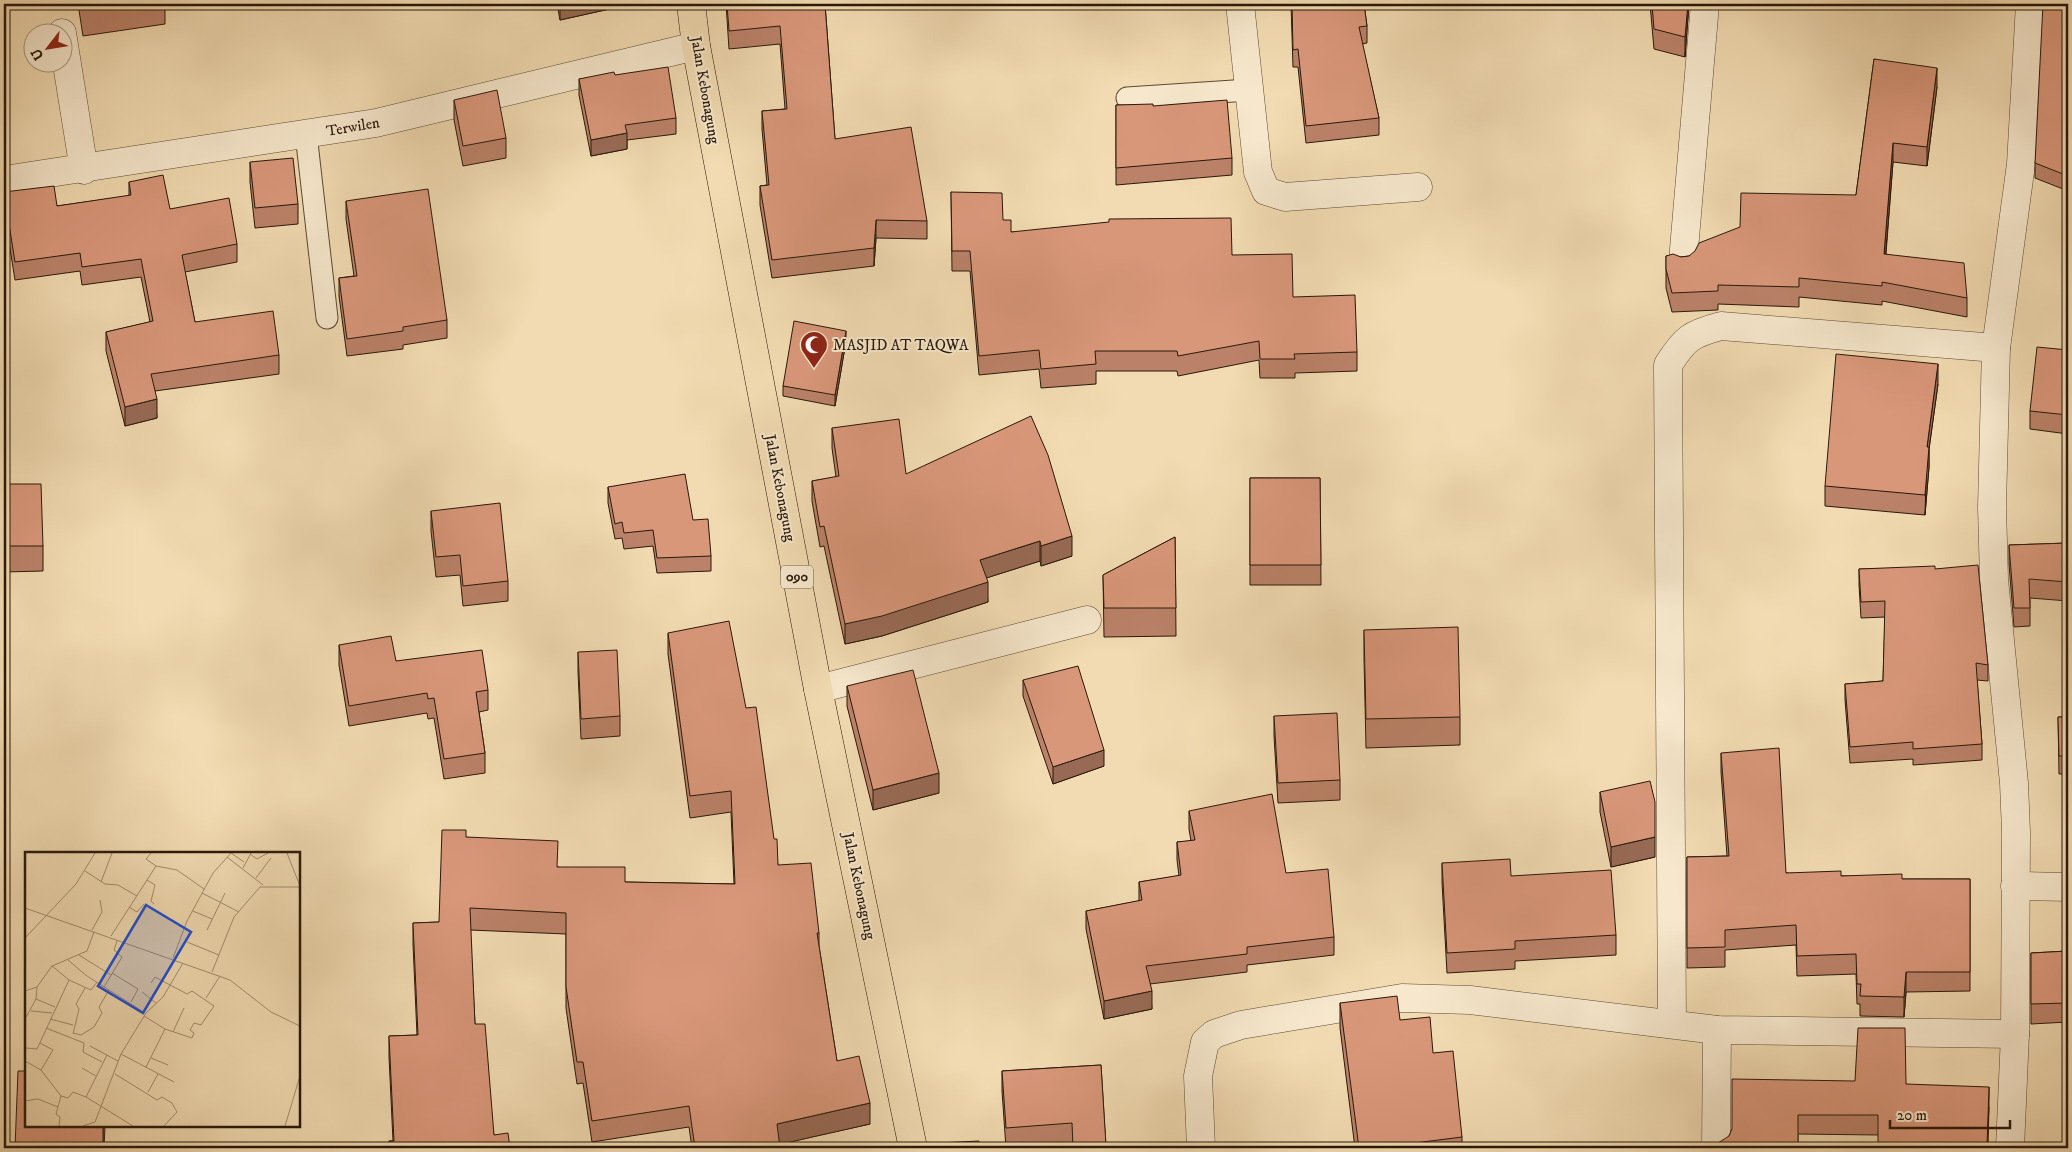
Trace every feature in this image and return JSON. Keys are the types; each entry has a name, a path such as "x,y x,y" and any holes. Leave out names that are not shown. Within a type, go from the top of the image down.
{"main road":[{"name":"Jalan Kebonagung","path":"691,4 696,46 818,689 913,1148"}],"street":[{"path":"1240,4 1258,172 1266,191 1285,197 1418,187"},
{"path":"1683,261 1705,4"},
{"path":"2010,1148 2015,1034 2014,783 1994,578 1992,507 1996,348 2021,164 2030,4"},
{"name":"Terwilen","path":"4,180 84,170 376,123 696,46"},
{"path":"68,72 84,170"},
{"path":"1672,1024 1668,365 1680,347 1698,332 1721,326 1996,348"},
{"path":"818,689 1087,620"},
{"path":"2015,886 2068,887"},
{"path":"1202,1148 1197,1090 1203,1049 1206,1042 1214,1034 1241,1025 1402,998 1470,1000 1717,1030 2015,1034"},
{"path":"1716,1148 1717,1030"}],"lane":[{"path":"1128,98 1249,90"},
{"path":"306,134 327,318"}],"building":[{"path":"82,4 106,4 83,7"},
{"path":"727,4 825,4 835,139 911,127 927,221 876,220 874,248 772,260 760,186 769,185 762,111 787,109 780,26 729,31"},
{"path":"1292,4 1364,4 1367,26 1359,27 1379,118 1306,126 1298,49 1293,50"},
{"path":"1652,4 1688,4 1685,37 1654,29"},
{"path":"2043,4 2068,4 2068,176 2035,163"},
{"path":"1874,59 1937,68 1927,147 1893,143 1884,254 1964,263 1967,298 1882,282 1882,286 1799,278 1799,287 1718,285 1718,291 1672,293 1666,269 1666,256 1673,254 1681,257 1689,256 1695,251 1699,243 1740,227 1741,193 1856,195"},
{"path":"668,67 676,118 625,125 627,133 591,140 579,79 614,72 615,75"},
{"path":"497,90 506,138 463,146 454,100"},
{"path":"1227,100 1232,158 1116,168 1116,105 1153,104 1153,106"},
{"path":"293,158 298,204 255,208 250,162"},
{"path":"163,175 170,209 229,198 237,244 182,255 195,322 273,311 279,355 151,374 157,399 125,407 106,332 153,321 141,259 82,267 80,253 15,262 4,192 54,186 57,206 131,195 129,182"},
{"path":"428,189 447,320 403,327 403,331 347,339 339,278 357,276 346,201"},
{"path":"951,192 1002,193 1003,220 1011,220 1011,232 1109,222 1109,219 1231,218 1232,255 1292,254 1293,297 1355,295 1357,352 1294,354 1295,359 1260,359 1259,341 1178,356 1177,351 1095,351 1096,364 1041,369 1039,350 979,356 970,251 952,251"},
{"name":"MASJID AT TAQWA","path":"794,321 846,331 835,395 783,386"},
{"path":"2037,347 2068,350 2068,415 2030,411"},
{"path":"1836,354 1938,364 1927,447 1929,447 1925,495 1825,486"},
{"path":"1031,416 1048,455 1072,536 1041,546 1040,541 980,560 988,582 882,616 845,624 824,526 820,527 812,481 839,476 832,428 899,419 906,474"},
{"path":"685,474 693,520 708,519 711,556 657,558 653,530 624,533 622,522 615,524 608,487"},
{"path":"1250,478 1320,478 1321,565 1250,565"},
{"path":"4,484 41,484 43,546 4,546"},
{"path":"500,503 508,581 463,586 460,555 436,557 431,511"},
{"path":"1175,537 1176,608 1104,608 1103,575"},
{"path":"2068,543 2068,582 2029,579 2030,608 2014,608 2009,545"},
{"path":"1978,565 1988,665 1976,663 1982,744 1913,749 1913,742 1850,747 1845,684 1883,681 1885,601 1861,602 1859,569 1935,566 1935,569"},
{"path":"729,621 746,708 756,707 774,839 777,839 778,865 811,863 819,933 817,933 837,1061 859,1056 870,1103 777,1124 780,1148 695,1148 689,1106 592,1121 583,1062 577,1062 566,987 566,913 470,908 475,1024 485,1024 494,1135 508,1133 510,1148 389,1148 389,1141 394,1141 389,1036 418,1035 413,923 439,922 442,830 466,830 466,837 558,841 557,867 625,867 625,882 735,884 731,791 690,796 668,633"},
{"path":"1458,627 1460,717 1366,719 1364,630"},
{"path":"391,636 396,661 482,650 488,690 476,692 485,753 444,759 434,698 428,699 427,693 349,706 339,645"},
{"path":"617,650 620,716 581,719 578,652"},
{"path":"1078,666 1104,750 1053,767 1023,680"},
{"path":"913,670 939,773 873,790 847,686"},
{"path":"1337,713 1340,780 1278,783 1274,716"},
{"path":"2058,717 2068,717 2068,756 2059,756"},
{"path":"1779,748 1786,873 1841,871 1841,876 1902,874 1902,879 1970,879 1970,972 1906,972 1904,997 1860,996 1861,984 1857,984 1856,954 1797,956 1796,925 1725,930 1725,947 1687,948 1687,857 1729,856 1721,753"},
{"path":"1650,781 1655,802 1655,837 1611,847 1600,792"},
{"path":"1272,794 1286,873 1328,869 1334,937 1247,947 1247,954 1146,966 1152,991 1104,1001 1086,911 1142,900 1139,882 1181,875 1177,842 1195,840 1189,811"},
{"path":"1510,859 1511,876 1611,870 1616,935 1515,941 1515,949 1447,953 1442,863"},
{"path":"2068,951 2068,1003 2031,1004 2031,953"},
{"path":"1397,996 1400,1020 1430,1017 1433,1053 1453,1051 1462,1137 1375,1148 1359,1148 1340,1003"},
{"path":"1858,1028 1905,1028 1906,1084 1989,1087 1987,1146 2002,1148 1878,1148 1878,1115 1798,1115 1798,1148 1718,1148 1718,1143 1729,1136 1732,1129 1732,1079 1855,1081"},
{"path":"1101,1065 1106,1145 1073,1147 1072,1123 1006,1128 1002,1071"},
{"path":"18,1071 25,1071 25,1127 103,1127 103,1148 15,1148"},
{"path":"979,1141 980,1148 940,1148 940,1143"}],"place":[{"name":"MASJID AT TAQWA","path":"814,369"}]}
